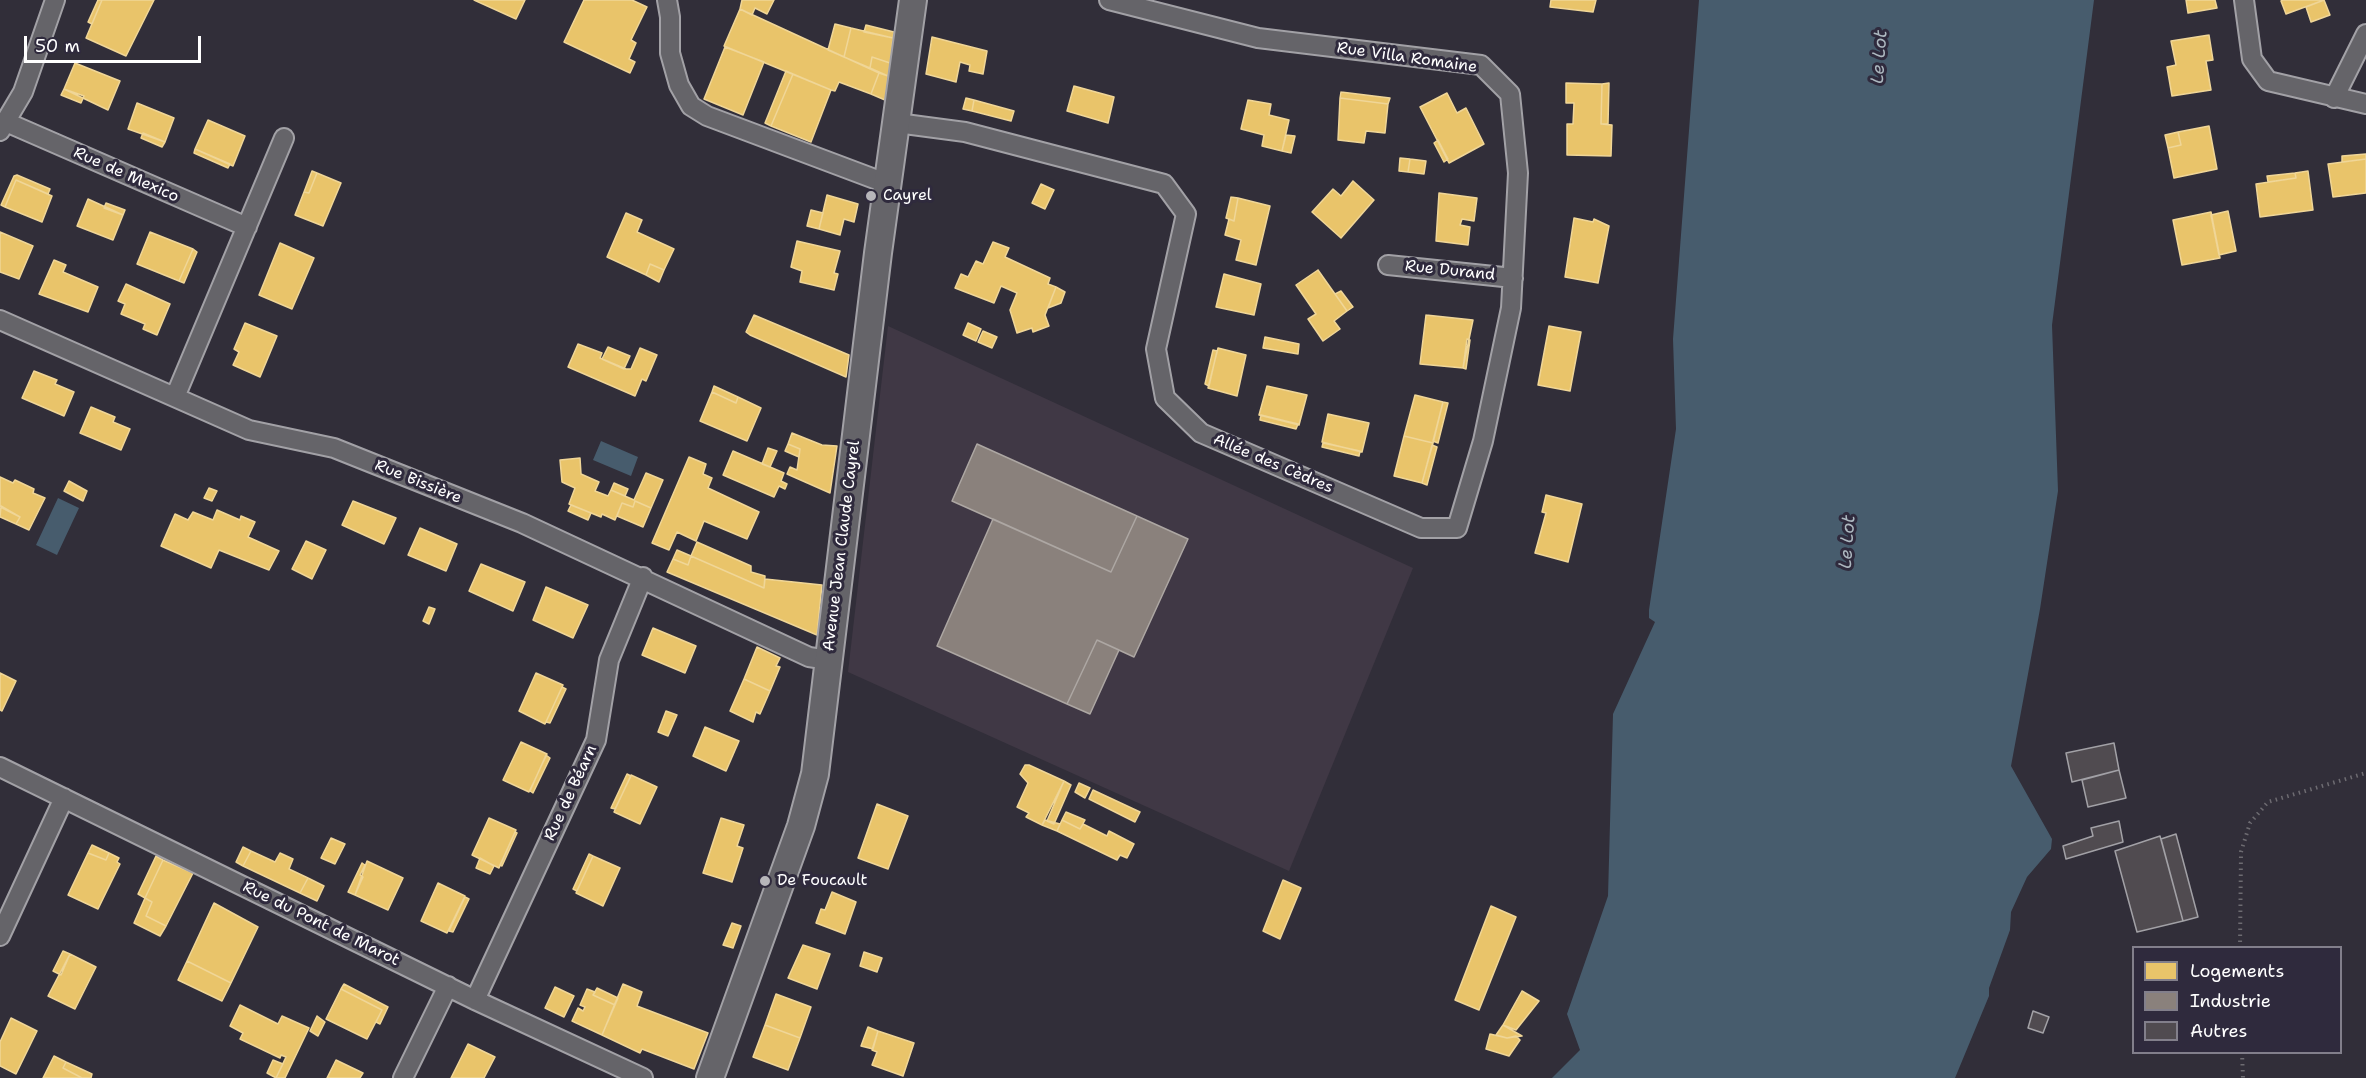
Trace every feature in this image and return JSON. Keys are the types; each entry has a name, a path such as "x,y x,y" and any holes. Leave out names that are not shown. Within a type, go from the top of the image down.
{"main road":[{"name":"Avenue Jean Claude Cayrel","path":"710,1078 801,826 814,774 913,0"}],"street":[{"path":"3,127 23,92 55,0"},
{"path":"667,0 670,17 670,53 679,85 691,106 707,116 888,184"},
{"name":"Rue Villa Romaine","path":"1109,0 1258,38 1480,65 1510,94 1518,173 1511,308 1476,461"},
{"path":"2244,0 2252,59 2268,81 2334,99 2366,104"},
{"path":"2334,99 2366,34"},
{"name":"Allée des Cèdres","path":"897,123 965,132 1164,184 1186,214 1156,350 1165,398 1201,433 1421,528 1457,528 1476,461"},
{"name":"Rue de Mexico","path":"3,127 247,227"},
{"path":"175,397 284,138"},
{"name":"Rue Durand","path":"1388,265 1513,278"},
{"name":"Rue Bissière","path":"0,320 249,430 334,448 522,523 643,577 800,652 829,660"},
{"name":"Rue de Béarn","path":"475,1000 596,740 609,660 643,577"},
{"name":"Rue du Pont de Marot","path":"0,767 448,987 643,1078"},
{"path":"0,936 64,798"},
{"path":"403,1078 448,987"}],"path":[{"path":"2240,946 2241,852 2250,823 2268,802 2366,773"},
{"path":"2242,1054 2243,1078"}],"shaded area":[{"path":"888,326 1413,568 1289,871 848,672"}],"water":[{"name":"Le Lot","path":"1699,0 2094,0 2052,325 2058,491 2040,609 2011,766 2052,839 2051,849 2027,877 2011,912 2010,930 1989,988 1989,996 1955,1078 1552,1078 1580,1050 1567,1014 1608,896 1613,714 1655,622 1649,618 1649,610 1676,429 1673,339"},
{"path":"601,441 638,457 631,476 593,460"},
{"path":"58,498 79,508 57,555 36,545"}],"building: Logements":[{"path":"98,0 102,0 92,24 88,22"},
{"path":"102,0 154,0 126,56 86,38"},
{"path":"474,0 525,0 516,19"},
{"path":"584,0 632,0 647,7 631,40 636,43 629,59 635,62 630,73 564,42"},
{"path":"742,0 774,0 767,14 755,8 752,15 740,9"},
{"path":"1551,0 1596,0 1593,12 1550,7"},
{"path":"2186,0 2215,0 2217,8 2188,13"},
{"path":"2324,0 2286,14 2281,1"},
{"path":"2324,0 2330,15 2311,22 2306,7"},
{"path":"740,9 879,73 871,94 839,82 835,91 831,90 724,46"},
{"path":"835,24 851,28 844,57 828,50"},
{"path":"866,25 894,32 893,38 864,32"},
{"path":"851,28 893,38 890,63 872,57 870,68 844,57"},
{"path":"2209,35 2213,60 2206,61 2211,90 2172,96 2167,67 2176,65 2171,41"},
{"path":"932,37 987,51 983,74 969,71 970,65 960,62 956,82 926,74"},
{"path":"725,47 764,62 743,115 704,99"},
{"path":"872,57 890,63 888,76 870,68"},
{"path":"75,63 120,81 108,110 64,89"},
{"path":"786,71 793,74 771,126 765,123"},
{"path":"879,73 888,76 885,100 871,94"},
{"path":"793,74 831,90 811,142 771,126"},
{"path":"1566,83 1602,84 1601,124 1612,125 1611,156 1567,155 1567,124 1573,124 1574,103 1566,103"},
{"path":"1609,83 1608,124 1601,124 1602,84"},
{"path":"1074,86 1114,97 1108,123 1067,111"},
{"path":"64,89 84,96 81,103 61,95"},
{"path":"1341,92 1390,98 1388,104 1340,98"},
{"path":"1447,93 1457,113 1466,108 1484,144 1449,163 1420,107"},
{"path":"966,98 974,100 972,111 963,109"},
{"path":"1340,98 1388,104 1385,133 1366,131 1364,143 1338,140"},
{"path":"974,100 1014,111 1011,121 972,111"},
{"path":"1248,100 1271,104 1269,115 1289,120 1282,151 1262,146 1264,135 1241,129"},
{"path":"137,103 174,118 165,142 128,129"},
{"path":"208,120 245,136 233,166 195,149"},
{"path":"2209,126 2217,169 2174,178 2168,148 2181,145 2178,132"},
{"path":"2178,132 2181,145 2168,148 2165,135"},
{"path":"143,133 165,142 162,147 141,138"},
{"path":"1286,135 1295,136 1291,153 1282,151"},
{"path":"1438,140 1448,159 1444,162 1434,143"},
{"path":"195,149 230,164 228,168 194,153"},
{"path":"2366,154 2366,159 2342,162 2342,156"},
{"path":"1400,158 1410,159 1408,172 1399,171"},
{"path":"1410,159 1426,161 1424,174 1408,172"},
{"path":"2366,159 2366,193 2333,197 2328,164"},
{"path":"312,171 317,173 309,193 304,192"},
{"path":"2308,171 2313,210 2260,217 2256,184 2296,178 2295,173"},
{"path":"317,173 341,183 323,226 295,215 304,192 309,193"},
{"path":"2295,173 2296,178 2268,182 2267,176"},
{"path":"17,175 50,189 48,194 16,180 5,207 1,205 14,176"},
{"path":"16,180 52,196 42,222 5,207"},
{"path":"1353,181 1374,200 1341,238 1312,212 1333,189 1341,196"},
{"path":"1041,184 1054,190 1045,209 1032,203"},
{"path":"1439,193 1477,198 1474,221 1462,219 1460,225 1470,227 1468,245 1436,241"},
{"path":"827,195 858,204 854,222 844,219 840,235 819,229"},
{"path":"1231,197 1238,198 1234,221 1226,218"},
{"path":"1238,198 1270,206 1256,265 1236,260 1241,240 1225,235 1229,219 1234,221"},
{"path":"88,199 123,215 113,240 77,226"},
{"path":"106,203 125,210 123,215 104,208"},
{"path":"811,210 823,213 819,229 807,226"},
{"path":"2228,211 2236,251 2219,255 2211,215"},
{"path":"2211,212 2220,258 2182,265 2173,220"},
{"path":"626,213 642,220 637,232 674,249 664,270 650,264 646,275 607,257"},
{"path":"1574,218 1593,222 1594,219 1609,226 1598,283 1565,277"},
{"path":"0,232 33,246 19,279 0,272"},
{"path":"150,232 193,249 179,281 137,264"},
{"path":"797,241 840,251 834,273 838,274 834,290 800,282 802,271 791,267"},
{"path":"993,242 1009,248 1005,257 1050,278 1048,284 1056,287 1045,315 1049,326 1033,332 1032,328 1017,333 1010,310 1017,293 1001,286 994,303 955,288 961,274 968,277 976,261 983,264"},
{"path":"280,243 314,258 292,309 259,295"},
{"path":"193,249 197,252 184,283 179,281"},
{"path":"54,260 66,265 63,272 98,287 88,312 39,294"},
{"path":"650,264 664,270 659,282 646,275"},
{"path":"1318,270 1347,311 1334,321 1340,329 1323,341 1308,319 1316,314 1296,285"},
{"path":"1224,274 1261,284 1254,315 1216,307"},
{"path":"126,284 170,304 157,335 143,329 145,324 121,314 125,304 118,301"},
{"path":"1056,287 1065,292 1061,303 1048,308"},
{"path":"1341,291 1353,307 1347,311 1335,294"},
{"path":"754,315 849,355 846,377 750,335 746,332"},
{"path":"1426,315 1473,320 1463,368 1420,364"},
{"path":"245,323 277,336 260,377 233,365 239,352 234,349"},
{"path":"968,323 981,329 976,341 963,335"},
{"path":"1549,326 1581,332 1570,391 1538,385"},
{"path":"983,331 997,337 992,348 978,342"},
{"path":"1265,337 1299,344 1298,354 1263,348"},
{"path":"1467,339 1470,340 1466,369 1463,368"},
{"path":"578,344 602,353 600,358 626,369 631,369 640,348 657,355 646,381 642,379 635,396 568,367"},
{"path":"608,347 630,356 624,369 602,359"},
{"path":"1218,348 1246,355 1237,396 1208,388"},
{"path":"1213,350 1217,351 1209,386 1205,384"},
{"path":"34,371 57,380 55,384 74,392 64,416 22,398"},
{"path":"714,386 738,397 736,403 712,392"},
{"path":"1267,386 1307,395 1299,425 1259,415"},
{"path":"712,392 736,403 738,397 761,408 747,441 700,421"},
{"path":"1415,395 1443,402 1433,443 1404,436"},
{"path":"1443,402 1448,403 1438,443 1433,441"},
{"path":"91,407 115,417 113,422 130,429 121,450 80,433"},
{"path":"1328,414 1369,423 1362,452 1322,442"},
{"path":"1261,415 1298,424 1296,429 1260,420"},
{"path":"792,433 822,445 837,446 830,493 787,474 790,467 797,470 800,449 788,444"},
{"path":"1404,436 1433,443 1422,483 1394,476"},
{"path":"1323,443 1360,451 1359,456 1322,447"},
{"path":"788,444 800,449 799,457 785,451"},
{"path":"1432,445 1437,447 1427,485 1422,483"},
{"path":"768,448 777,451 770,467 762,464"},
{"path":"733,451 784,473 781,481 787,484 785,489 779,486 774,497 723,475"},
{"path":"689,457 706,464 703,474 712,478 708,488 759,512 747,539 704,521 696,541 677,532 669,550 652,543"},
{"path":"580,458 581,474 599,482 595,491 608,496 611,490 634,500 646,473 663,480 651,508 635,501 633,507 622,503 615,520 569,504 575,488 562,482 560,460"},
{"path":"0,477 13,483 15,480 34,489 33,493 45,498 29,530 16,524 20,517 0,507"},
{"path":"69,481 87,491 83,501 64,491"},
{"path":"614,483 628,489 625,496 611,490"},
{"path":"209,488 217,491 212,501 204,498"},
{"path":"1546,495 1582,504 1568,562 1535,553 1546,513 1542,512"},
{"path":"353,501 396,518 384,544 342,525"},
{"path":"635,501 651,508 643,527 617,516 622,503 633,507"},
{"path":"571,505 591,513 588,520 568,511"},
{"path":"1,506 20,517 16,524 0,517"},
{"path":"217,510 240,520 241,516 255,522 248,537 279,551 269,570 219,550 211,568 161,546 175,514 188,520 193,512 213,520"},
{"path":"420,528 457,544 446,571 408,555"},
{"path":"306,541 326,550 312,579 292,569"},
{"path":"697,542 751,566 751,572 765,576 764,588 691,556"},
{"path":"677,550 691,556 688,565 673,559"},
{"path":"691,556 764,588 765,579 822,585 817,635 667,572 673,559 688,565"},
{"path":"481,564 525,582 513,611 469,591"},
{"path":"546,587 588,605 573,638 533,620"},
{"path":"429,607 435,609 429,624 423,621"},
{"path":"653,628 696,646 685,673 642,655"},
{"path":"757,647 780,658 776,666 780,667 770,691 744,679"},
{"path":"0,673 16,681 2,711 0,710"},
{"path":"536,673 563,685 545,724 519,711"},
{"path":"744,679 770,691 760,714 756,712 753,722 730,711"},
{"path":"562,687 566,689 550,723 546,722"},
{"path":"666,711 677,715 668,736 658,732"},
{"path":"705,727 739,741 726,771 693,756"},
{"path":"521,742 547,754 529,792 503,780"},
{"path":"546,755 550,758 533,793 530,791"},
{"path":"1025,765 1064,781 1042,825 1026,817 1029,813 1017,807 1028,783 1020,774"},
{"path":"627,774 631,776 615,809 611,808"},
{"path":"631,775 657,787 640,824 614,812"},
{"path":"1064,781 1071,785 1054,824 1047,821"},
{"path":"1079,783 1090,788 1085,798 1075,792"},
{"path":"1093,790 1140,812 1135,822 1089,799"},
{"path":"877,804 908,816 888,869 858,858"},
{"path":"1066,812 1085,820 1080,829 1062,820"},
{"path":"489,818 516,830 499,868 472,855"},
{"path":"721,818 744,825 737,846 743,848 732,882 703,873"},
{"path":"1045,820 1060,824 1057,831 1042,825"},
{"path":"1062,820 1080,829 1083,824 1107,836 1109,831 1134,844 1127,858 1120,855 1117,860 1057,831"},
{"path":"515,832 517,833 502,866 500,865"},
{"path":"331,838 345,844 335,864 321,858"},
{"path":"92,845 109,853 106,860 88,853"},
{"path":"243,847 251,851 243,866 236,862"},
{"path":"251,851 275,862 280,853 293,859 289,869 308,878 300,893 243,866"},
{"path":"88,853 106,860 109,853 119,858 117,862 120,864 98,909 68,895"},
{"path":"589,854 593,856 577,891 573,889"},
{"path":"156,856 163,860 145,898 138,894"},
{"path":"593,856 620,868 603,906 576,893"},
{"path":"480,858 494,866 490,874 476,868"},
{"path":"163,860 193,873 166,926 146,916 152,902 145,898"},
{"path":"367,861 403,878 388,910 355,895"},
{"path":"362,863 365,865 360,875 363,877 355,895 348,892"},
{"path":"308,878 324,886 317,901 300,893"},
{"path":"1283,880 1301,888 1280,939 1263,931"},
{"path":"438,883 465,896 447,933 421,921"},
{"path":"832,892 856,902 845,934 816,923 821,909 825,910"},
{"path":"465,897 469,899 453,932 449,931"},
{"path":"145,898 152,902 146,916 166,926 160,936 134,923"},
{"path":"214,903 258,927 231,983 187,961"},
{"path":"1491,906 1516,917 1479,1010 1455,1000"},
{"path":"732,923 741,926 733,948 723,945"},
{"path":"803,945 830,954 817,989 788,978"},
{"path":"63,951 70,954 61,975 53,971"},
{"path":"864,952 882,958 877,972 860,966"},
{"path":"70,954 96,967 75,1009 48,996"},
{"path":"187,961 231,983 222,1001 178,980"},
{"path":"344,984 388,1007 380,1024 376,1022 382,1010 341,989"},
{"path":"623,984 642,992 637,1006 708,1033 694,1069 642,1049 640,1053 602,1035"},
{"path":"555,987 574,996 564,1017 545,1008"},
{"path":"597,988 618,998 615,1005 593,995"},
{"path":"341,989 382,1010 367,1039 326,1019"},
{"path":"587,989 595,992 593,995 615,1005 602,1035 572,1021 578,1008 583,1011 585,1007 580,1005"},
{"path":"1522,991 1539,1001 1516,1030 1503,1025"},
{"path":"776,994 811,1007 800,1038 765,1025"},
{"path":"240,1005 278,1024 282,1016 309,1028 285,1078 276,1078 286,1057 281,1055 280,1058 240,1039 243,1033 230,1026"},
{"path":"317,1016 325,1022 318,1036 310,1031"},
{"path":"11,1018 37,1031 16,1074 0,1066 0,1042"},
{"path":"765,1025 800,1038 788,1070 753,1057"},
{"path":"1503,1025 1522,1036 1507,1038 1496,1035"},
{"path":"868,1027 878,1031 873,1049 861,1046"},
{"path":"878,1031 914,1043 903,1076 872,1065 877,1052 872,1050"},
{"path":"1490,1034 1507,1038 1516,1036 1520,1040 1509,1056 1486,1049"},
{"path":"468,1044 495,1057 484,1078 451,1078"},
{"path":"54,1056 66,1062 63,1068 82,1078 43,1078"},
{"path":"273,1060 283,1064 276,1078 267,1073"},
{"path":"336,1060 363,1073 360,1078 327,1078"},
{"path":"66,1062 92,1074 91,1078 82,1078 63,1068"}],"building: Industrie":[{"path":"977,444 1137,516 1111,572 952,501"},
{"path":"1137,516 1188,539 1134,657 1097,640 1067,704 937,646 993,519 1111,572"},
{"path":"1097,640 1119,650 1090,714 1067,704"}],"building: Autres":[{"path":"2114,743 2119,770 2072,782 2066,753"},
{"path":"2119,770 2126,798 2088,807 2082,780"},
{"path":"2119,821 2123,842 2066,859 2063,846 2093,836 2091,828"},
{"path":"2176,834 2198,917 2183,921 2161,839"},
{"path":"2160,836 2183,921 2137,932 2115,851"},
{"path":"2033,1011 2049,1017 2043,1033 2028,1028"}],"place":[{"name":"Cayrel","path":"871,196"},
{"name":"De Foucault","path":"765,881"}]}
